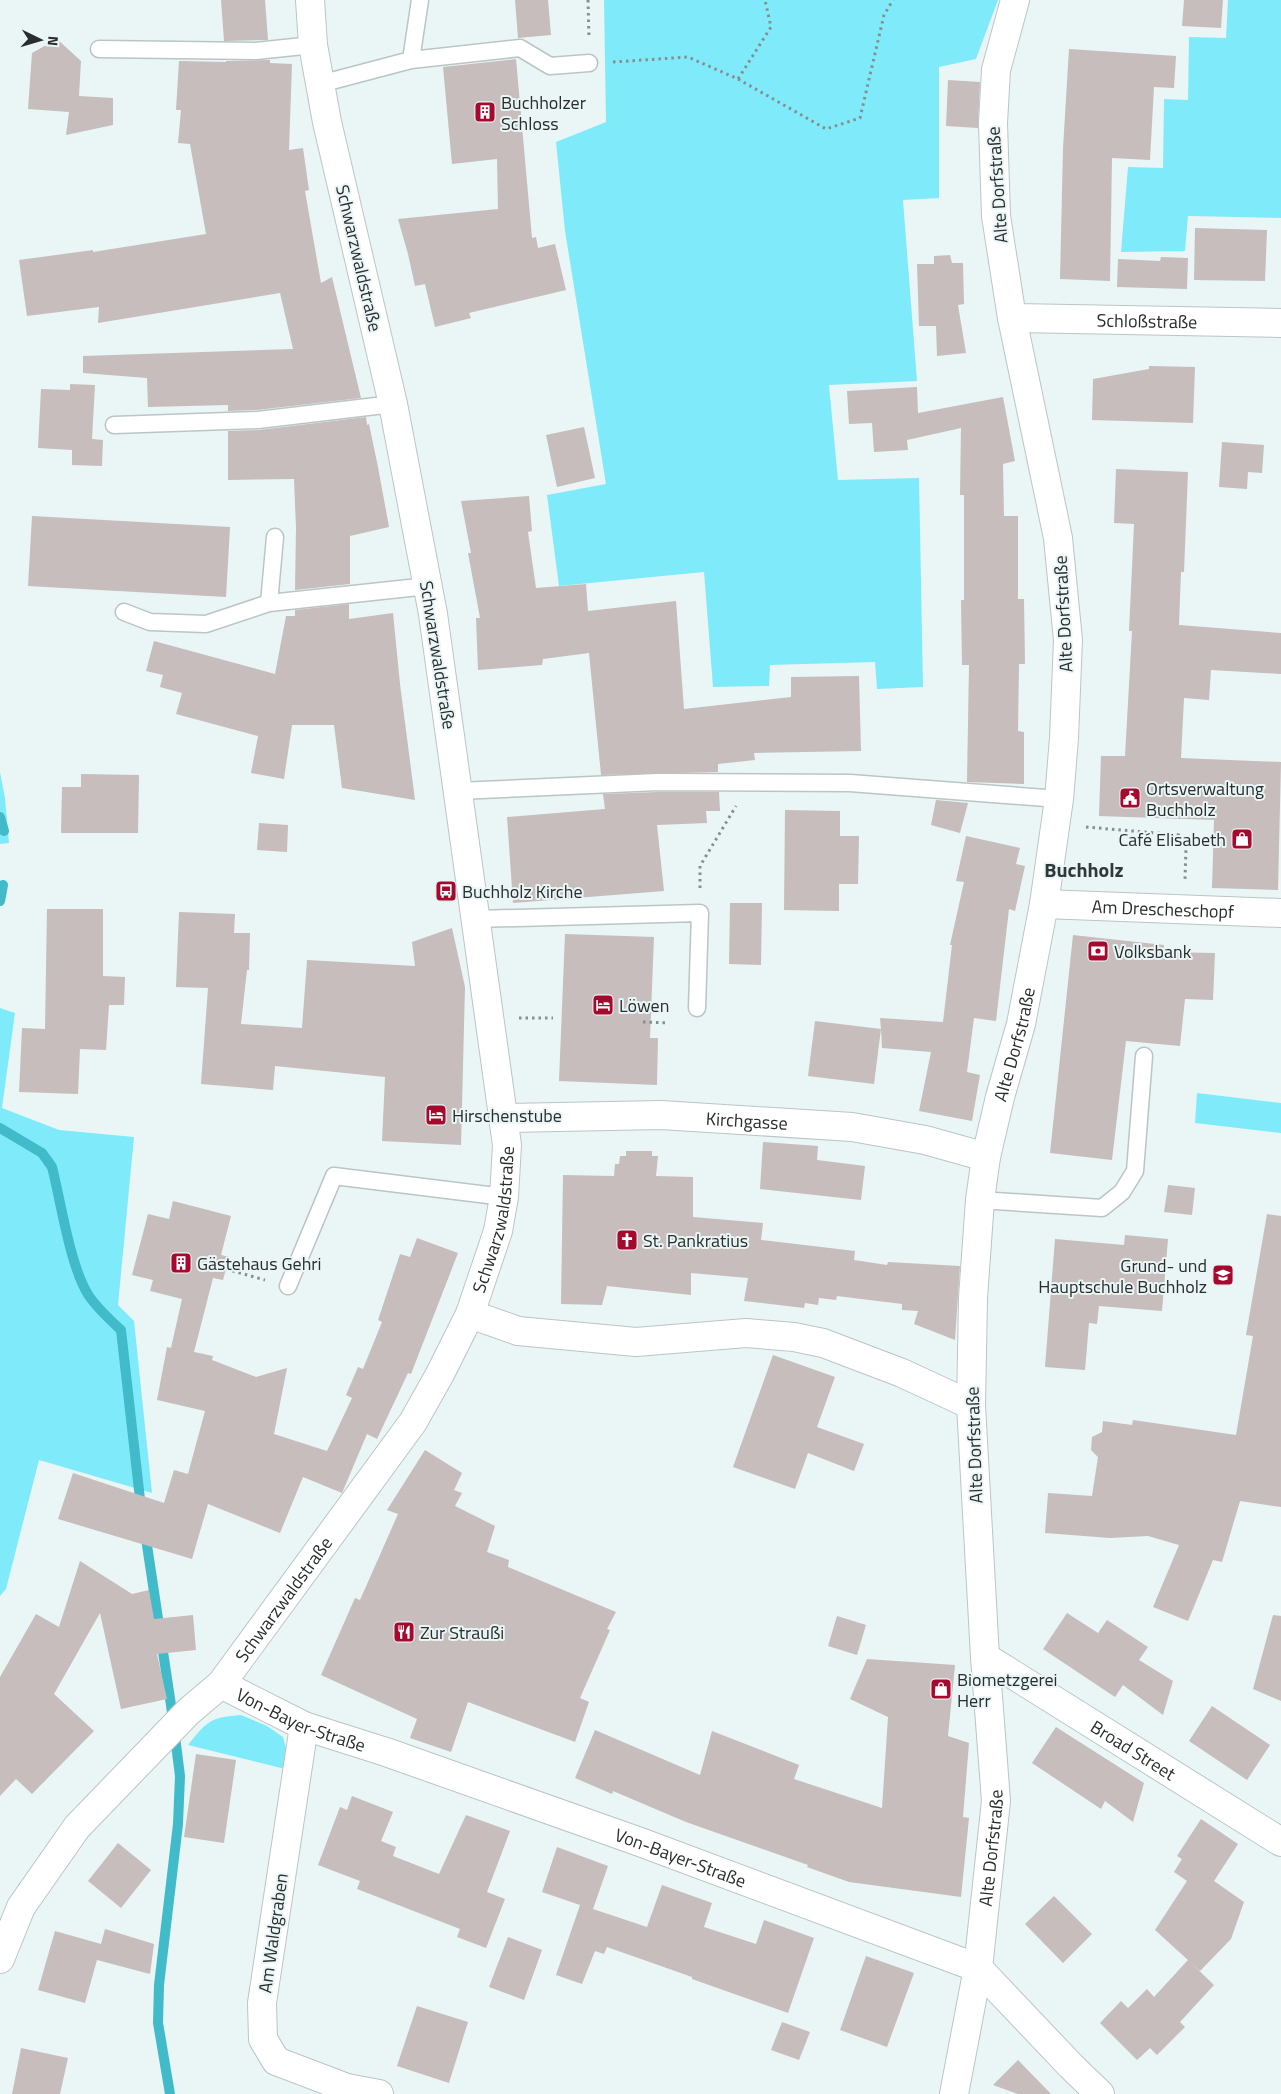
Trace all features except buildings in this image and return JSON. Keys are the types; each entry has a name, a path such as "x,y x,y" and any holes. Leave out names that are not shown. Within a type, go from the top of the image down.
{"street":[{"name":"Schwarzwaldstraße","path":"0,1959 21,1906 77,1828 188,1712 222,1684 413,1422 470,1314 498,1231 504,1197 507,1145 434,614 393,404 320,84 313,45 310,0"},
{"name":"Alte Dorfstraße","path":"954,2094 978,1968 996,1801 985,1657 971,1406 973,1298 980,1200 986,1157 1000,1097 1021,1024 1044,904 1059,799 1064,738 1068,640 1058,538 1012,318 996,216 993,123 996,70 1015,0"},
{"name":"Schloßstraße","path":"1012,318 1281,324"},
{"name":"Am Drescheschopf","path":"1044,904 1281,913"},
{"name":"Kirchgasse","path":"503,1118 661,1115 852,1126 925,1140 986,1157"},
{"name":"Schwarzwaldstraße","path":"470,1314 518,1331 636,1342 746,1333 794,1337 822,1343 902,1373 971,1406"},
{"name":"Broad Street","path":"985,1657 1281,1842"},
{"name":"Von-Bayer-Straße","path":"222,1684 304,1726 395,1755 640,1842 978,1968 1100,2094"},
{"name":"Am Waldgraben","path":"304,1726 262,2003 262,2039 276,2061 346,2091 379,2094"}],"lane":[{"path":"411,60 420,0"},
{"path":"100,49 256,51 313,45"},
{"path":"320,84 411,60 520,48 550,66 589,64"},
{"path":"114,425 258,420 393,404"},
{"path":"269,603 275,537"},
{"path":"124,612 150,622 206,624 269,603 428,586"},
{"path":"458,791 658,782 850,783 1059,799"},
{"path":"476,919 700,913 697,1008"},
{"path":"980,1200 1102,1208 1122,1192 1135,1171 1144,1056"},
{"path":"288,1286 334,1176 504,1197"}],"path":[{"path":"588,0 589,64 688,57 738,79 826,129 860,118 884,15 893,0"},
{"path":"738,79 771,27 764,0"},
{"path":"700,913 700,866 750,782"},
{"path":"1082,822 1086,827 1179,835 1186,848 1184,910"},
{"path":"643,1022 669,1023"},
{"path":"226,1269 288,1286"}],"shaded area":[{"path":"604,0 998,0 976,59 939,67 939,198 903,200 917,381 829,385 838,480 919,478 923,687 877,689 875,662 770,665 769,686 713,687 704,572 559,586 547,495 606,484 565,231 556,142 606,122"},
{"path":"1228,0 1281,0 1281,218 1188,216 1185,251 1121,252 1128,167 1163,168 1164,99 1188,100 1189,37 1226,38"},
{"path":"0,772 5,798 9,843 0,844"},
{"path":"0,1008 15,1013 2,1108 59,1130 134,1137 118,1305 134,1321 152,1493 39,1460 6,1589 0,1596"},
{"path":"1197,1093 1281,1103 1281,1133 1195,1123"},
{"path":"241,1715 267,1726 283,1737 287,1752 285,1769 188,1745 200,1730 210,1722 223,1717"}],"waterway":[{"path":"0,817 4,831"},
{"path":"0,901 3,885"},
{"path":"0,1128 42,1153 52,1167 71,1252 82,1284 96,1305 121,1330 141,1508"},
{"path":"145,1532 180,1776 178,1824 159,1985 158,2023 170,2094"}],"place":[{"name":"Buchholzer Schloss","path":"485,112"},
{"name":"Ortsverwaltung Buchholz","path":"1130,798"},
{"name":"Café Elisabeth","path":"1242,839"},
{"name":"Buchholz Kirche","path":"446,891"},
{"name":"Volksbank","path":"1098,951"},
{"name":"Löwen","path":"603,1005"},
{"name":"Hirschenstube","path":"436,1115"},
{"name":"St. Pankratius","path":"627,1240"},
{"name":"Gästehaus Gehri","path":"181,1263"},
{"name":"Grund- und Hauptschule Buchholz","path":"1223,1275"},
{"name":"Zur Straußi","path":"404,1632"},
{"name":"Biometzgerei Herr","path":"941,1689"}],"district":[{"name":"Buchholz","path":"1084,869"}]}
